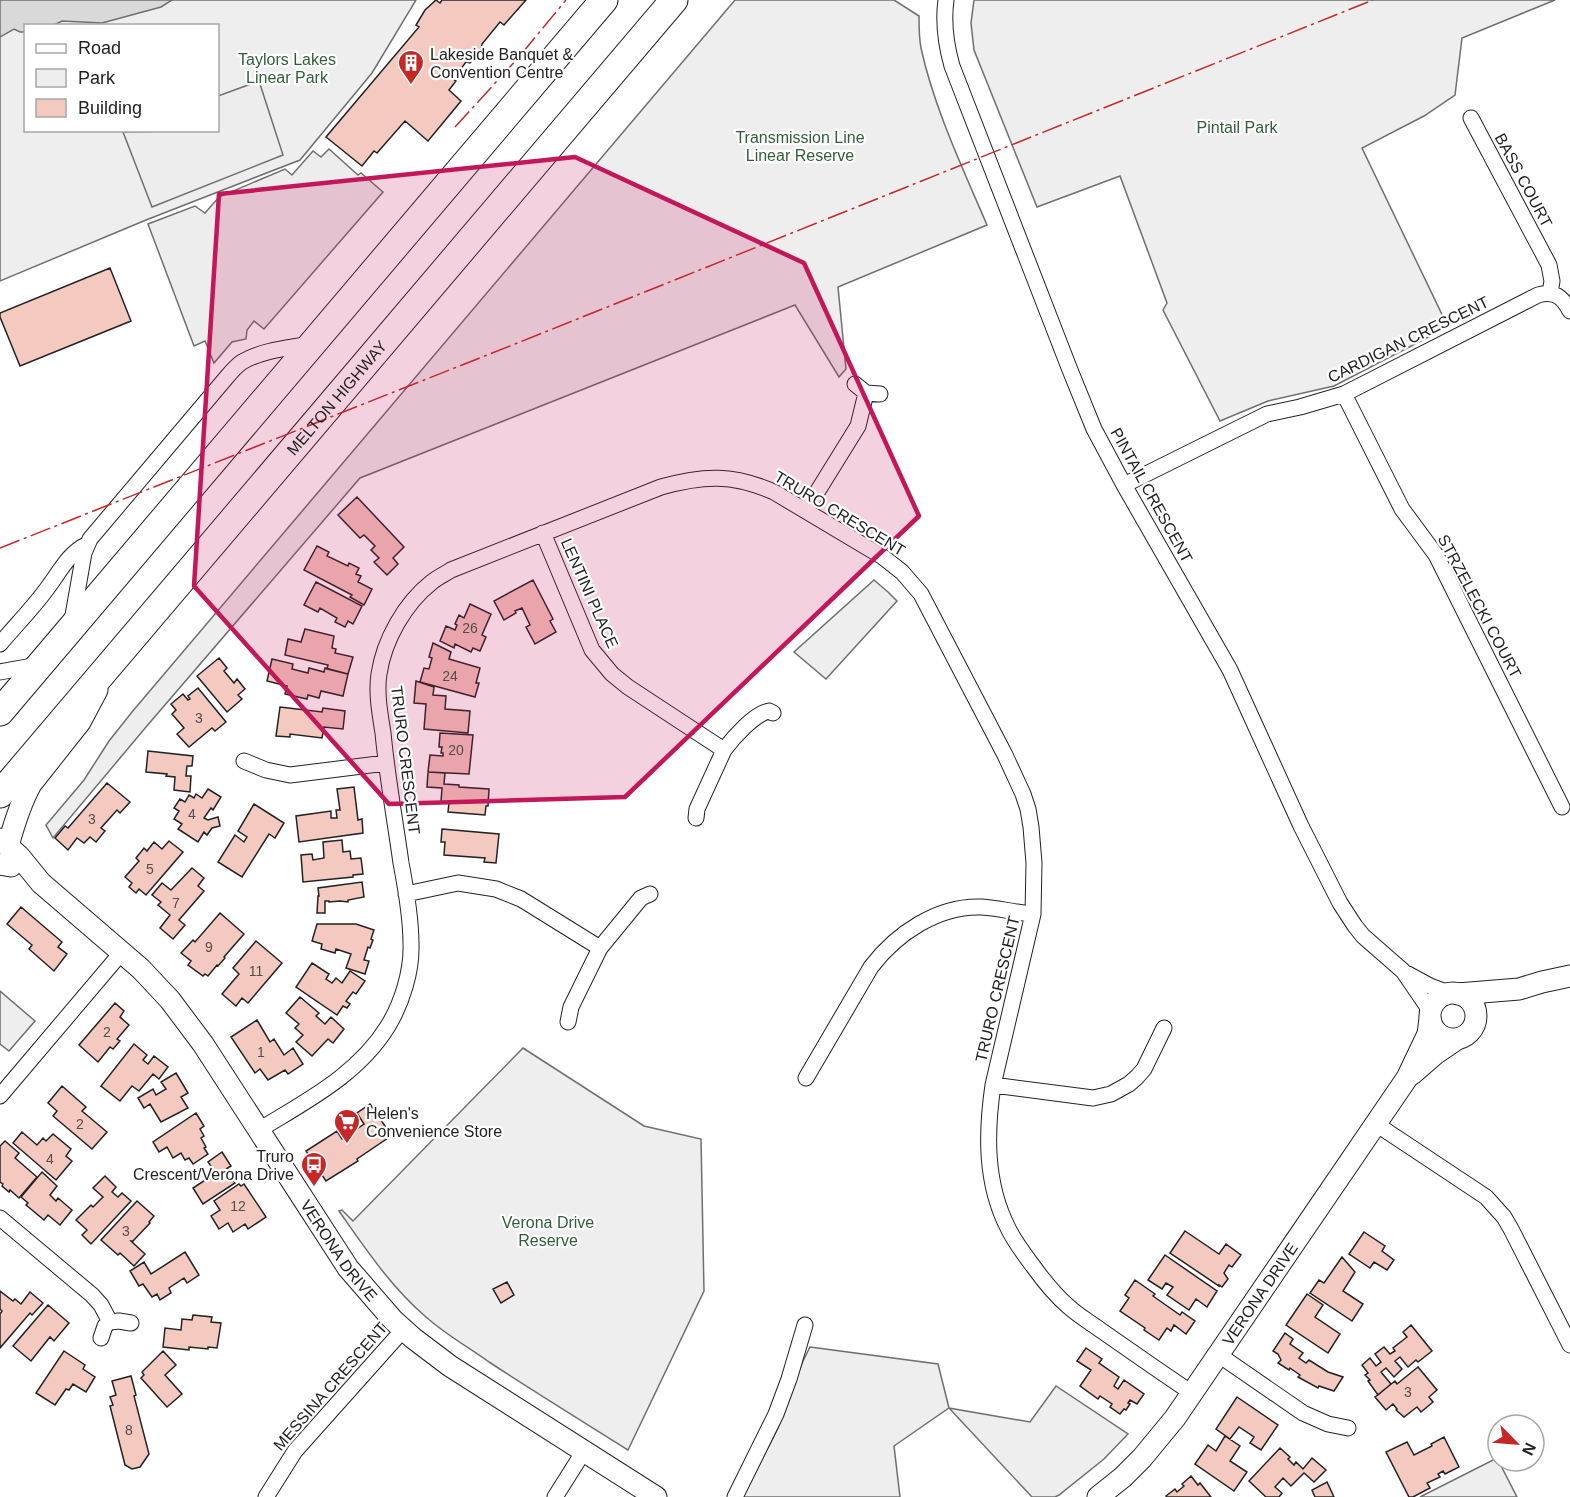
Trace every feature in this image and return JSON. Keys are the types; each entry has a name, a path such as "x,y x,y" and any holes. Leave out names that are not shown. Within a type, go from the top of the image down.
{"highway":[{"path":"0,712 604,0"},
{"name":"MELTON HIGHWAY","path":"0,794 674,0"}],"street":[{"name":"PINTAIL CRESCENT","path":"946,0 946,38 952,66 1082,402 1104,449 1230,670 1301,826 1340,903 1363,936 1403,971 1430,986 1454,994"},
{"name":"BASS COURT","path":"1471,118 1549,265 1552,281 1550,293"},
{"path":"1550,293 1564,300 1570,311"},
{"name":"CARDIGAN CRESCENT","path":"1124,485 1267,414 1344,394 1538,295 1550,293"},
{"path":"70,630 84,553 87,544 102,524 238,365 261,354 312,344"},
{"path":"806,510 858,426 867,390"},
{"name":"STRZELECKI COURT","path":"1344,394 1402,509 1436,555 1562,807"},
{"name":"TRURO CRESCENT","path":"259,1130 322,1091 360,1062 387,1028 402,995 412,945 386,763 378,675 397,624 420,593 451,570 661,487 685,480 708,478 732,479 756,484 806,510 883,557 902,572 921,594 1005,755 1028,809 1033,844 1034,914 993,1085 988,1128 990,1169 996,1197 1008,1228 1020,1248 1042,1278 1069,1308 1192,1393"},
{"name":"LENTINI PLACE","path":"543,533 592,650 600,660 628,687 724,750"},
{"path":"0,644 48,589 76,551 87,544"},
{"path":"0,672 40,665"},
{"path":"4,854 14,823 31,784 86,714 105,670"},
{"path":"696,818 697,809 729,743 758,715 769,711 773,713"},
{"path":"244,761 290,776 386,763"},
{"name":"VERONA DRIVE","path":"4,854 19,856 41,883 156,984 186,1020 348,1268 372,1298 403,1330 460,1373 656,1497"},
{"path":"406,894 458,884 496,889 521,899 600,948"},
{"path":"568,1022 571,1007 600,948 641,898 650,894"},
{"path":"806,1078 871,968 883,951 900,936 935,916 965,908 983,907 1034,914"},
{"path":"0,1096 122,952"},
{"name":"PINTAIL CRESCENT","path":"1403,971 1431,1016"},
{"path":"1519,989 1488,1008 1468,1034 1457,1039 1443,1037 1432,1026 1433,1006 1444,996 1519,989 1570,976"},
{"path":"1454,994 1469,1000 1473,1005 1475,1023"},
{"name":"VERONA DRIVE","path":"1098,1497 1123,1477 1160,1437 1219,1355 1407,1078 1428,1034 1431,1016"},
{"path":"993,1085 1093,1098 1111,1094 1129,1084 1144,1069 1164,1028"},
{"name":"VERONA DRIVE","path":"1407,1078 1457,1039"},
{"path":"1376,1124 1486,1197 1497,1208 1511,1229 1570,1345"},
{"path":"0,1218 92,1295 101,1305 110,1322"},
{"path":"101,1338 105,1326 110,1322 131,1323"},
{"path":"735,1497 776,1414 805,1324"},
{"name":"MESSINA CRESCENT","path":"266,1497 295,1451 403,1330"},
{"path":"1219,1355 1303,1413 1328,1424 1348,1428"},
{"path":"555,1497 584,1451"}],"highlighted area":[{"path":"575,157 804,263 919,516 625,797 389,804 194,586 219,194"}],"green space":[{"name":"Taylors Lakes Linear Park","path":"0,0 416,0 372,73 300,160 146,220 0,281"},
{"name":"Transmission Line Linear Reserve","path":"735,0 894,0 919,16 921,48 933,93 987,225 838,287 846,369 839,377 795,305 360,478 53,838 46,825 84,780 109,741 132,712"},
{"name":"Pintail Park","path":"974,0 1555,0 1462,38 1455,95 1424,116 1362,148 1448,327 1334,386 1268,401 1220,421 1163,310 1167,303 1120,176 1037,207 974,50 971,23"},
{"path":"874,580 897,601 826,679 794,652"},
{"path":"0,991 35,1021 9,1051 0,1044"},
{"name":"Verona Drive Reserve","path":"523,1048 644,1126 701,1139 704,1291 628,1450 489,1362 433,1323 390,1280 339,1211 342,1210 353,1221"},
{"path":"810,1347 938,1364 949,1408 894,1446 900,1497 743,1497 778,1428"},
{"path":"1056,1386 1128,1434 1104,1459 1059,1495 1032,1497 949,1408 1030,1422"},
{"path":"1486,1464 1486,1473 1505,1473 1517,1497 1420,1497"}],"shaded area":[{"path":"0,0 172,0 161,7 102,23 62,21 56,24 24,24 24,32 14,29 0,37"},
{"path":"259,81 283,155 152,207 123,132 219,132 219,96"},
{"path":"329,149 358,175 361,173 383,192 264,329 254,321 247,330 246,339 232,342 214,363 205,341 194,346 148,224 195,206 205,213 219,197 285,169 292,175 313,151 321,157"}],"building":[{"name":"Lakeside Banquet & Convention Centre","path":"436,0 440,3 442,0 526,0 504,25 500,22 482,44 481,50 470,63 466,62 453,79 456,81 449,90 461,101 428,141 405,121 377,153 374,151 362,166 326,137 419,27 416,25 425,10"},
{"path":"110,268 131,321 20,366 0,313"},
{"path":"357,497 404,547 393,558 398,564 387,575 374,562 379,558 371,550 375,546 364,535 360,538 338,515"},
{"path":"317,546 329,552 327,556 348,566 349,563 359,568 356,574 361,576 358,582 372,589 364,605 350,597 352,595 304,570"},
{"path":"533,580 553,619 550,621 556,632 535,644 526,627 530,625 522,608 504,620 494,601"},
{"path":"316,582 362,606 353,624 348,621 345,627 335,622 337,618 320,608 318,612 304,605"},
{"path":"470,604 491,614 482,635 486,637 480,651 473,648 471,652 455,644 454,648 440,641 446,626 455,630 459,615 464,618"},
{"path":"305,629 334,636 332,648 336,649 335,653 353,657 348,674 327,669 328,665 285,655 288,639 301,642"},
{"path":"433,643 451,652 449,659 480,668 475,697 420,682 424,668 429,669 432,658 429,657"},
{"path":"219,658 227,668 224,671 234,683 237,679 245,689 238,695 242,699 227,712 197,676"},
{"path":"272,659 293,664 292,669 308,673 309,668 324,672 325,668 348,674 343,696 321,691 319,698 308,695 307,699 285,694 287,686 267,681"},
{"path":"416,681 434,687 433,695 446,696 445,709 470,711 468,733 424,729 426,704 414,703"},
{"path":"198,688 226,722 215,731 212,728 189,747 177,734 184,728 172,714 176,710 171,704 183,694 188,700 190,699 188,696"},
{"path":"280,707 322,712 323,708 345,711 343,729 324,727 322,738 290,734 290,737 276,736"},
{"path":"440,733 473,735 469,774 428,772 430,755 443,756 442,747 439,747"},
{"path":"148,751 193,756 192,766 187,766 186,776 191,776 190,792 174,790 175,777 146,772"},
{"path":"428,772 445,773 444,784 489,789 485,815 448,812 449,803 441,802 442,788 427,787"},
{"path":"107,783 130,802 120,813 117,810 101,828 105,831 96,842 90,837 84,843 77,838 68,850 55,838 65,826 68,828"},
{"path":"354,787 358,820 362,819 363,833 299,842 296,816 331,811 331,818 337,818 336,810 340,810 337,789"},
{"path":"208,789 221,797 213,810 211,808 204,818 208,820 218,817 220,826 212,828 207,835 204,832 198,842 178,829 182,824 174,819 179,811 174,808 180,799 185,802 189,795 194,798 196,794 202,798"},
{"path":"254,804 284,823 275,838 269,834 242,877 218,862 235,835 244,842 247,837 238,831"},
{"path":"442,829 499,834 496,863 484,862 485,858 444,855 445,842 441,842"},
{"path":"342,840 343,852 350,851 351,859 361,858 363,874 303,882 301,855 312,854 313,860 324,858 323,842"},
{"path":"169,841 183,852 146,895 139,889 136,893 129,887 132,883 125,877 139,861 136,858 144,848 147,851 154,842 162,849"},
{"path":"192,868 204,878 198,886 204,891 179,920 185,925 173,939 160,928 170,915 158,905 161,902 152,895 162,883 171,890"},
{"path":"362,882 364,897 348,900 348,902 325,901 325,913 317,913 318,888"},
{"path":"21,907 62,942 58,947 67,954 54,971 29,949 32,945 7,924"},
{"path":"220,913 244,934 218,966 208,976 205,974 203,976 188,965 191,961 181,953 193,940 195,942"},
{"path":"317,924 356,924 374,930 371,939 373,940 364,960 369,961 365,974 346,968 351,954 336,949 335,953 321,949 322,944 312,941"},
{"path":"256,941 282,963 248,1003 242,998 236,1006 222,994 239,974 233,968"},
{"path":"312,963 329,974 326,979 332,983 336,978 342,983 350,971 365,981 356,994 353,992 346,1001 350,1004 347,1008 343,1006 337,1015 296,987"},
{"path":"300,997 319,1013 316,1016 325,1024 331,1017 344,1029 333,1043 328,1039 312,1056 296,1042 303,1035 295,1028 299,1024 286,1013"},
{"path":"115,1003 124,1011 120,1017 129,1025 117,1039 120,1041 113,1049 110,1047 98,1062 79,1045"},
{"path":"257,1020 270,1042 274,1039 284,1055 293,1048 303,1064 288,1074 285,1070 268,1080 260,1069 255,1073 231,1037"},
{"path":"134,1044 147,1055 143,1060 148,1064 154,1056 168,1067 159,1079 153,1074 139,1091 132,1086 120,1101 101,1086"},
{"path":"176,1073 188,1093 181,1097 188,1108 161,1122 150,1104 144,1108 138,1098 153,1089 156,1095 166,1089 161,1082"},
{"path":"62,1086 86,1107 82,1111 107,1132 92,1149 53,1116 57,1111 48,1103"},
{"name":"Helen's Convenience Store","path":"370,1104 385,1126 382,1129 386,1127 390,1134 388,1138 357,1159 358,1161 326,1181 306,1151 337,1131 342,1139 364,1124 357,1113"},
{"path":"196,1113 204,1126 200,1129 204,1136 201,1138 208,1154 193,1164 189,1158 185,1160 181,1153 173,1158 167,1147 159,1152 153,1142"},
{"path":"22,1132 37,1145 43,1138 46,1141 53,1134 71,1149 66,1156 72,1161 56,1180 13,1143"},
{"path":"5,1141 19,1153 15,1158 37,1177 19,1198 10,1190 9,1192 0,1182 0,1146"},
{"path":"222,1152 231,1166 226,1169 235,1183 203,1204 193,1188 216,1173 208,1162"},
{"path":"42,1172 57,1186 50,1195 56,1201 58,1198 72,1210 60,1225 48,1215 44,1220 26,1205 28,1203 21,1197"},
{"path":"105,1176 116,1187 112,1192 118,1197 122,1193 131,1201 91,1244 82,1235 87,1230 76,1220 103,1197 93,1188"},
{"path":"239,1184 241,1186 244,1184 266,1217 248,1229 245,1224 233,1232 228,1223 219,1229 211,1216 220,1210 214,1201"},
{"path":"137,1201 154,1216 131,1241 145,1254 134,1266 101,1240"},
{"path":"1185,1231 1219,1254 1226,1244 1241,1255 1232,1267 1229,1265 1224,1273 1228,1279 1222,1287 1170,1253"},
{"path":"1364,1232 1385,1246 1382,1251 1394,1260 1387,1270 1374,1262 1370,1268 1349,1254"},
{"path":"185,1252 199,1275 187,1283 184,1278 169,1288 171,1293 160,1300 157,1294 152,1297 143,1284 139,1286 130,1271 144,1262 151,1274"},
{"path":"1165,1255 1217,1291 1207,1307 1196,1299 1189,1310 1167,1295 1173,1287 1166,1283 1162,1289 1148,1280"},
{"path":"1342,1257 1355,1272 1343,1291 1363,1304 1352,1321 1310,1293 1319,1280 1324,1283"},
{"path":"1135,1280 1180,1315 1182,1312 1195,1321 1186,1334 1174,1325 1171,1331 1167,1328 1159,1340 1120,1311 1129,1298 1125,1295"},
{"path":"507,1282 514,1295 501,1303 493,1289"},
{"path":"0,1291 21,1304 30,1292 43,1303 32,1315 30,1313 0,1348 0,1314 2,1311"},
{"path":"1307,1294 1323,1305 1315,1317 1340,1334 1328,1353 1286,1325"},
{"path":"48,1305 69,1323 54,1341 50,1337 31,1361 13,1346"},
{"path":"193,1315 212,1317 211,1322 221,1323 217,1348 189,1347 189,1350 163,1347 165,1328 181,1330 182,1319 192,1320"},
{"path":"1411,1325 1432,1351 1408,1367 1400,1357 1395,1361 1402,1369 1394,1377 1386,1368 1381,1372 1391,1384 1378,1395 1368,1381 1370,1380 1365,1375 1368,1373 1362,1365 1370,1358 1376,1366 1381,1362 1375,1354 1384,1347 1390,1354 1395,1351 1393,1348 1407,1337 1403,1332"},
{"path":"1285,1333 1293,1339 1290,1344 1303,1353 1299,1358 1306,1363 1309,1360 1328,1372 1343,1377 1334,1391 1319,1386 1318,1388 1298,1377 1300,1375 1290,1368 1289,1370 1278,1363 1281,1360 1273,1351"},
{"path":"1086,1348 1102,1359 1099,1363 1119,1377 1114,1386 1118,1389 1124,1380 1144,1394 1137,1404 1130,1400 1126,1410 1124,1409 1120,1414 1110,1407 1112,1404 1100,1396 1098,1399 1080,1386 1091,1370 1077,1361"},
{"path":"64,1351 85,1365 83,1369 95,1377 86,1392 73,1384 69,1390 66,1389 55,1405 36,1393"},
{"path":"163,1351 176,1365 165,1375 182,1394 167,1407 141,1378 144,1375 142,1372"},
{"path":"1418,1367 1437,1390 1429,1397 1433,1402 1421,1412 1417,1407 1404,1417 1393,1404 1386,1410 1375,1397 1395,1381 1397,1384"},
{"path":"131,1376 149,1454 140,1467 132,1469 125,1465 110,1406 113,1405 110,1397 116,1395 112,1381"},
{"path":"1237,1397 1278,1425 1261,1450 1250,1443 1254,1437 1239,1427 1230,1439 1216,1429"},
{"path":"1225,1436 1240,1446 1230,1461 1247,1472 1234,1491 1195,1464 1208,1445 1216,1451"},
{"path":"1444,1437 1459,1467 1445,1474 1443,1471 1438,1474 1440,1477 1427,1483 1430,1488 1409,1497 1386,1452 1407,1442 1414,1455"},
{"path":"1280,1448 1290,1457 1288,1459 1294,1465 1296,1462 1303,1469 1312,1458 1326,1470 1314,1482 1304,1473 1291,1486 1283,1478 1275,1487 1282,1493 1279,1497 1266,1497 1249,1481"},
{"path":"1191,1476 1211,1497 1166,1496 1175,1489 1177,1492"},
{"path":"1327,1482 1334,1497 1315,1497 1312,1490"}],"power":[{"path":"455,127 519,57 566,0"},
{"path":"0,548 1373,0"}],"place":[{"name":"Lakeside Banquet & Convention Centre","path":"411,86"},
{"name":"Helen's Convenience Store","path":"347,1145"},
{"name":"Truro Crescent/Verona Drive","path":"314,1188"}]}
